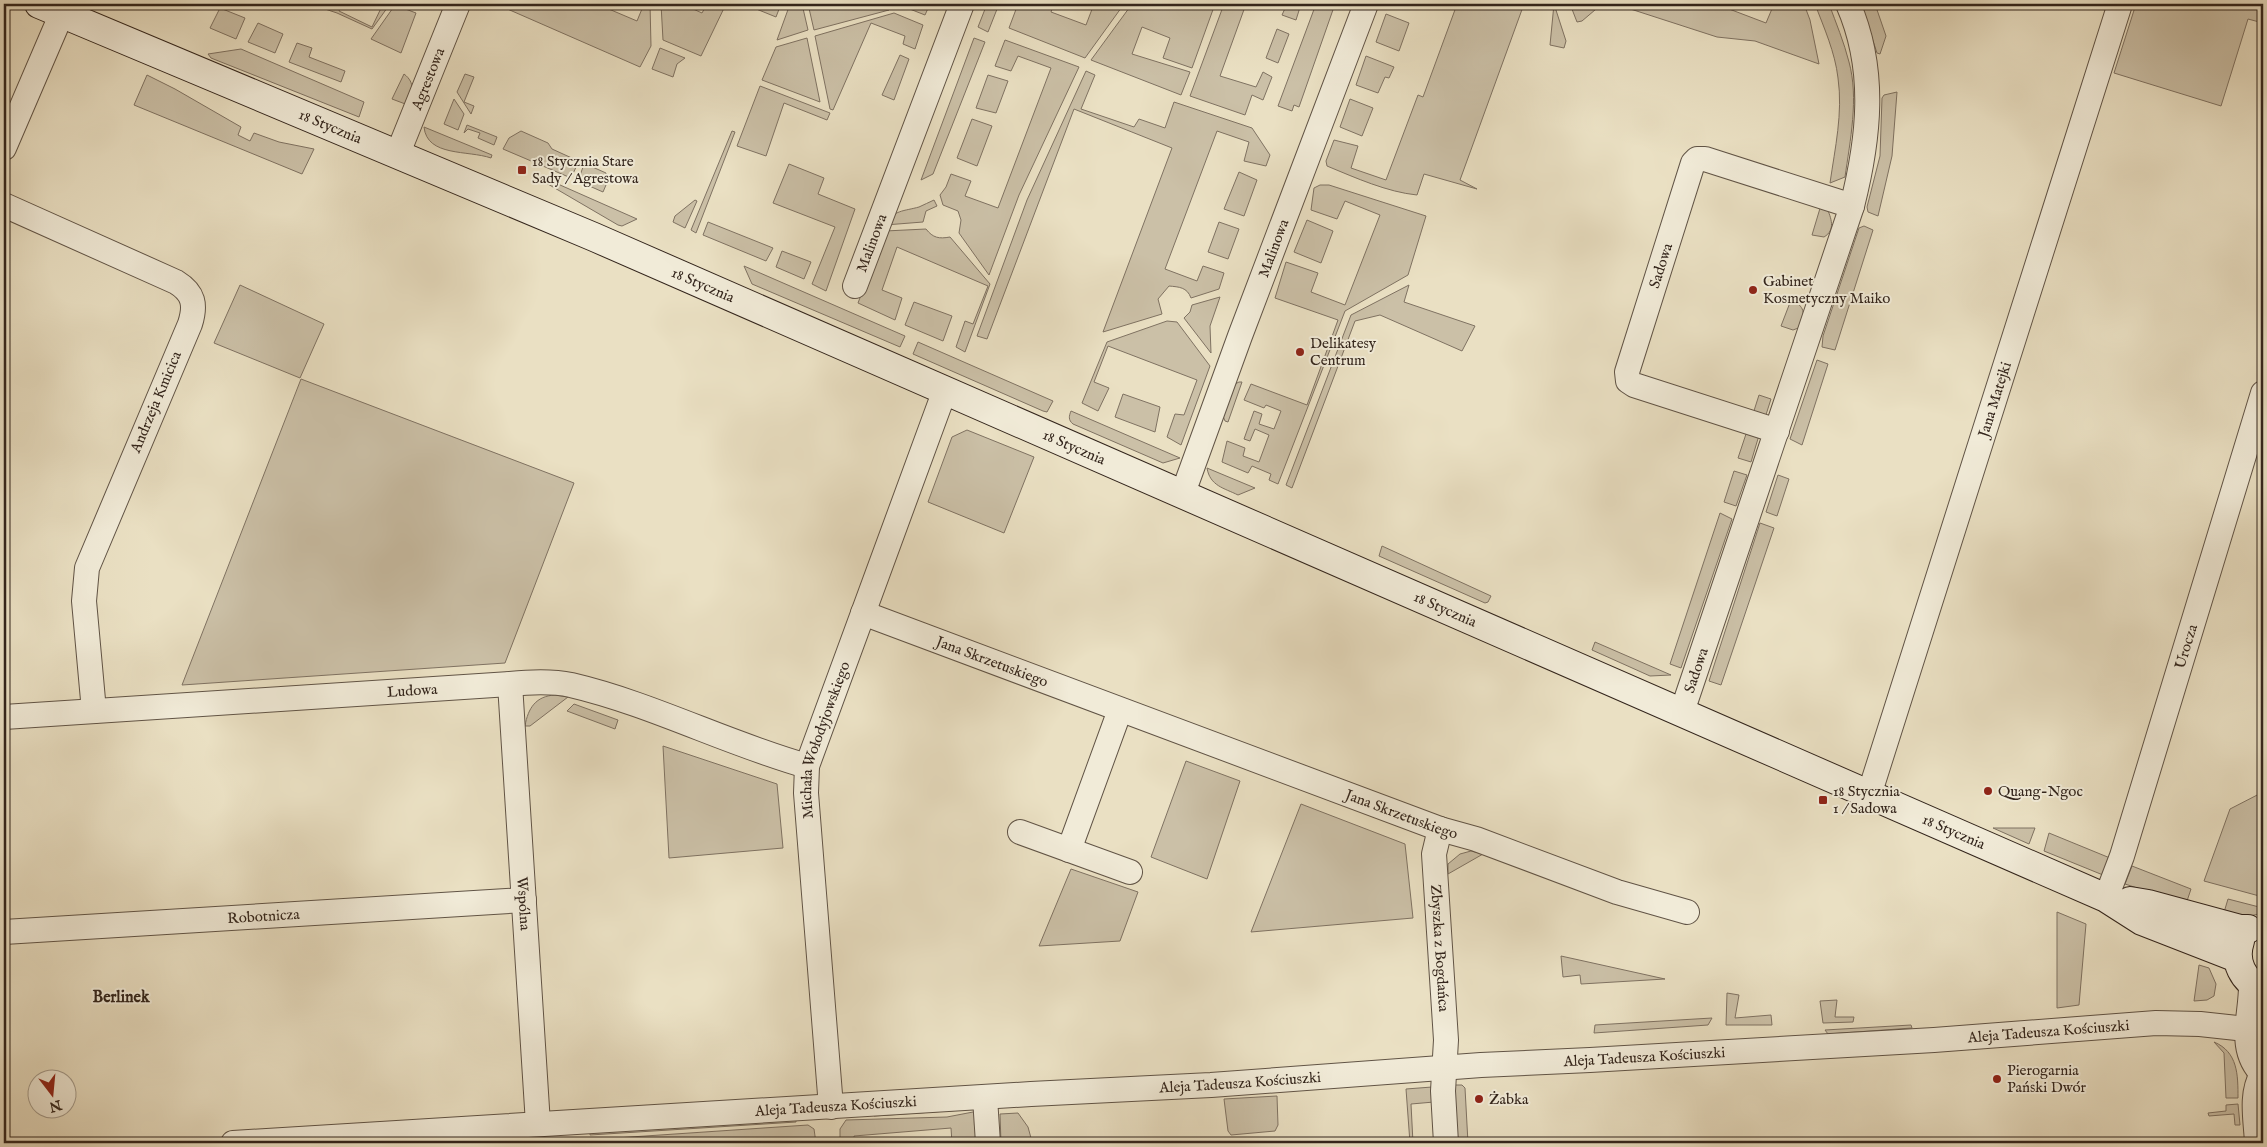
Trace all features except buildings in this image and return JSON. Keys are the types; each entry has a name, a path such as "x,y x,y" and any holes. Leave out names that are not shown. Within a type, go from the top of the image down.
{"main road":[{"name":"18 Stycznia","path":"50,9 398,154 945,390 2106,898 2142,921 2237,958"},
{"name":"18 Stycznia","path":"2106,898 2148,904 2231,927 2256,925"},
{"path":"2256,925 2239,942 2237,958 2243,974 2259,993"}],"street":[{"name":"Agrestowa","path":"398,154 458,4"},
{"name":"Malinowa","path":"855,286 962,4"},
{"name":"Malinowa","path":"1183,494 1240,336 1366,4"},
{"name":"Sadowa","path":"1682,712 1852,206 1862,164 1868,90 1864,56 1848,4"},
{"name":"Jana Matejki","path":"1869,795 2120,4"},
{"path":"4,148 50,9"},
{"name":"Sadowa","path":"1777,431 1634,385 1628,381 1627,372 1693,163 1697,158 1705,159 1852,206"},
{"name":"Andrzeja Kmicica","path":"4,206 176,282 190,293 194,303 190,324 87,568 84,601 94,712"},
{"name":"Michała Wołodyjowskiego","path":"831,1107 806,793 807,766 945,390"},
{"name":"Urocza","path":"2106,898 2122,856 2263,394"},
{"name":"Jana Skrzetuskiego","path":"863,613 1440,829 1476,839 1617,892 1687,912"},
{"name":"Ludowa","path":"4,717 533,682 571,685 629,703 777,757 807,766"},
{"name":"Wspólna","path":"510,684 538,1124"},
{"path":"1068,850 1120,710"},
{"name":"Zbyszka z Bogdańca","path":"1440,829 1434,854 1446,1040 1444,1068 1446,1143"},
{"path":"1020,832 1130,872"},
{"name":"Robotnicza","path":"4,932 524,900"},
{"path":"2258,1143 2254,1096 2256,1084 2263,1074 2249,1048 2246,1029 2251,996 2259,993"},
{"name":"Aleja Tadeusza Kościuszki","path":"233,1143 985,1098 1444,1068 1934,1040 2156,1024 2200,1024 2246,1029"},
{"path":"985,1098 988,1143"}],"shaded area":[{"path":"310,4 341,4 339,11 372,27 383,4 390,4 372,29 337,13"},
{"path":"496,4 597,4 637,21 644,4 650,4 651,46 640,67"},
{"path":"661,4 682,4 702,13 707,4 726,4 701,56 663,40"},
{"path":"744,4 781,4 776,17"},
{"path":"790,4 802,4 808,30 777,40"},
{"path":"808,4 872,4 889,10 814,30"},
{"path":"897,4 930,4 925,15"},
{"path":"987,4 999,4 988,32 978,27"},
{"path":"1018,4 1054,4 1051,12 1086,25 1094,4 1124,4 1085,58 1009,28"},
{"path":"1132,4 1215,4 1192,68 1163,58 1170,38 1142,27 1132,54 1190,72 1181,95 1091,60"},
{"path":"1224,4 1246,4 1220,76 1256,87 1263,72 1272,77 1263,100 1252,95 1245,115 1190,96"},
{"path":"1287,4 1301,4 1296,20 1282,15"},
{"path":"1316,4 1335,4 1299,107 1294,105 1292,111 1278,106"},
{"path":"1449,4 1524,4 1460,180 1477,189 1424,174 1417,195 1394,191 1372,184 1327,166 1326,161 1334,140 1358,146 1351,168 1386,180 1418,95 1423,97 1456,7"},
{"path":"1554,4 1566,41 1564,48 1550,45"},
{"path":"1570,4 1602,4 1582,21 1577,22"},
{"path":"1615,4 1716,4 1766,23 1774,4 1804,4 1810,20 1819,64 1755,41 1717,37"},
{"path":"1815,4 1829,4 1840,33 1852,76 1853,120 1845,177 1830,183 1840,104 1838,78 1829,40"},
{"path":"1861,4 1875,4 1886,36 1880,54 1877,53"},
{"path":"2136,4 2263,4 2263,23 2248,19 2221,106 2114,73"},
{"path":"395,5 416,13 401,53 371,39"},
{"path":"220,8 245,18 236,39 210,28"},
{"path":"894,13 923,25 915,49 903,44 905,36 871,23 833,110 830,109 815,36"},
{"path":"1386,14 1409,23 1399,51 1376,42"},
{"path":"258,23 283,34 275,53 248,42"},
{"path":"1277,29 1289,34 1278,63 1266,58"},
{"path":"807,38 820,102 762,80 776,47"},
{"path":"974,38 985,42 933,174 921,180"},
{"path":"1005,40 1079,67 1019,195 989,275 959,233 961,220 958,211 943,205 940,195 946,187 951,174 971,181 965,196 998,208 1051,68 1018,56 1011,71 995,66"},
{"path":"297,43 312,48 309,57 345,71 341,82 289,62"},
{"path":"660,48 685,58 677,64 673,77 652,69"},
{"path":"241,49 364,102 359,117 211,58 208,54"},
{"path":"900,55 909,59 894,100 882,95"},
{"path":"1366,56 1394,67 1389,78 1385,77 1378,93 1356,85"},
{"path":"1086,71 1095,75 1081,109 1134,127 1139,119 1165,128 1174,102 1252,128 1270,155 1266,166 1244,161 1249,142 1217,131 1165,269 1197,281 1203,266 1224,273 1219,289 1191,298 1185,290 1169,286 1158,299 1162,314 1103,332 1172,148 1074,109 987,339 977,336 1027,200"},
{"path":"404,74 412,85 408,105 392,99"},
{"path":"465,74 474,77 464,102 474,106 471,114 457,92"},
{"path":"147,75 241,127 238,135 250,141 254,133 279,142 314,149 302,174 134,105"},
{"path":"988,75 1008,81 996,113 976,108"},
{"path":"760,86 830,113 827,120 784,103 766,156 737,146"},
{"path":"1897,92 1892,156 1878,216 1868,212 1867,207 1880,156 1882,98 1884,95"},
{"path":"454,99 464,114 458,130 444,124"},
{"path":"1350,99 1373,108 1362,136 1340,127"},
{"path":"972,119 992,126 977,166 957,158"},
{"path":"467,125 497,137 494,145 478,138 480,133 468,129 464,133"},
{"path":"424,127 492,155 491,158 440,148 427,137"},
{"path":"521,131 548,143 552,149 574,159 577,165 571,178 503,149 509,138"},
{"path":"732,131 735,132 696,233 691,230"},
{"path":"789,164 824,178 818,194 855,209 826,291 812,284 835,227 773,203"},
{"path":"588,165 606,173 606,185 603,192 578,181 583,167"},
{"path":"1239,172 1257,180 1244,216 1224,209"},
{"path":"542,177 637,219 622,226 618,225 541,180"},
{"path":"1320,185 1329,185 1426,216 1408,275 1345,311 1278,484 1269,480 1271,474 1252,466 1248,473 1222,462 1227,441 1245,448 1243,456 1259,462 1269,435 1255,429 1250,441 1244,439 1254,411 1262,414 1259,424 1274,429 1281,411 1266,405 1264,408 1244,400 1251,384 1307,405 1338,320 1275,298 1286,262 1318,273 1311,292 1345,305 1380,215 1345,201 1337,219 1311,210 1314,188"},
{"path":"695,200 697,201 685,228 673,222 675,216"},
{"path":"934,200 937,206 926,211 923,222 885,225 891,216"},
{"path":"1821,205 1827,208 1832,224 1830,231 1824,237 1812,235"},
{"path":"1307,220 1333,231 1321,263 1294,252"},
{"path":"708,222 773,248 766,261 703,235"},
{"path":"1219,222 1239,229 1228,259 1208,252"},
{"path":"1864,226 1873,230 1835,350 1822,347 1823,336 1859,228"},
{"path":"926,229 936,237 950,237 990,284 965,352 956,347 965,321 973,324 988,286 897,247 882,290 902,298 895,320 858,303 885,231"},
{"path":"782,251 811,262 804,279 776,267"},
{"path":"744,266 905,336 900,347 752,284"},
{"path":"240,285 324,324 300,378 214,343"},
{"path":"1409,285 1404,302 1475,326 1462,351 1380,315 1355,321 1292,488 1286,485 1351,315"},
{"path":"1220,297 1210,326 1211,353 1184,318 1190,312 1192,305"},
{"path":"1791,300 1796,302 1803,311 1801,327 1793,330 1781,326"},
{"path":"914,302 952,316 943,341 905,325"},
{"path":"1167,321 1177,322 1210,366 1181,445 1167,437 1175,414 1184,415 1197,380 1108,346 1094,382 1109,388 1098,411 1082,403 1107,342"},
{"path":"918,342 1053,401 1047,412 1043,411 913,354"},
{"path":"1817,360 1828,364 1802,445 1790,439"},
{"path":"301,379 574,483 505,663 182,685"},
{"path":"1242,382 1228,422 1225,421 1223,416 1235,384"},
{"path":"1123,394 1160,407 1155,432 1115,417"},
{"path":"1759,395 1771,399 1764,421 1752,417"},
{"path":"1071,411 1180,458 1163,463 1073,424 1069,418"},
{"path":"1748,428 1760,432 1751,462 1738,458"},
{"path":"967,430 1034,457 1004,533 928,502 952,437"},
{"path":"1207,468 1255,488 1238,495 1214,483"},
{"path":"1734,471 1747,475 1736,506 1724,502"},
{"path":"1778,475 1789,479 1777,516 1766,512"},
{"path":"1720,513 1732,519 1681,668 1670,664"},
{"path":"1760,523 1774,528 1721,685 1709,681"},
{"path":"1382,546 1491,596 1488,602 1485,603 1379,556"},
{"path":"1595,642 1671,675 1650,676 1592,650"},
{"path":"555,695 568,697 530,726 525,726 528,714 534,704 543,698"},
{"path":"574,704 618,720 615,729 567,711"},
{"path":"663,746 777,784 783,848 669,858"},
{"path":"1186,761 1240,781 1207,879 1151,857"},
{"path":"2263,792 2263,897 2204,881 2230,809"},
{"path":"1301,804 1405,844 1413,918 1251,932"},
{"path":"1993,828 2035,828 2029,844"},
{"path":"2049,833 2110,858 2103,875 2044,851"},
{"path":"1471,851 1483,854 1448,874 1448,864 1460,854"},
{"path":"2132,866 2191,889 2186,904 2125,884"},
{"path":"1071,869 1138,892 1120,941 1039,946"},
{"path":"2228,899 2263,908 2263,913 2237,919 2222,919"},
{"path":"2057,912 2086,924 2079,1005 2057,1008"},
{"path":"1561,956 1665,979 1581,984 1580,975 1563,977"},
{"path":"2199,965 2209,968 2216,984 2214,996 2207,1000 2194,1001"},
{"path":"1727,993 1739,995 1735,1018 1771,1015 1772,1025 1726,1025"},
{"path":"1837,1000 1835,1017 1854,1017 1853,1022 1823,1023 1820,1001"},
{"path":"1712,1018 1708,1025 1594,1033 1595,1025"},
{"path":"1911,1025 1912,1028 1828,1034 1825,1030"},
{"path":"2214,1042 2228,1052 2235,1065 2238,1081 2238,1098 2226,1098 2224,1053"},
{"path":"1454,1085 1462,1085 1465,1088 1468,1143 1455,1143"},
{"path":"1432,1087 1434,1102 1411,1104 1413,1143 1410,1143 1406,1089"},
{"path":"1277,1096 1278,1125 1275,1131 1231,1135 1228,1131 1224,1099"},
{"path":"2238,1104 2240,1125 2235,1125 2234,1114 2209,1116 2208,1113 2226,1111 2226,1105"},
{"path":"962,1106 962,1110 874,1116 873,1112"},
{"path":"973,1112 978,1115 980,1140 952,1143 951,1128 854,1136 854,1143 840,1142 840,1129 846,1120 947,1117"},
{"path":"1018,1113 1028,1127 1031,1138 1035,1143 1001,1143 1000,1114"},
{"path":"796,1117 796,1122 590,1135 590,1130"},
{"path":"808,1125 814,1129 816,1143 601,1143 601,1139"}],"place":[{"name":"18 Stycznia Stare Sady / Agrestowa","path":"522,170"},
{"name":"Gabinet Kosmetyczny Maiko","path":"1753,290"},
{"name":"Delikatesy Centrum","path":"1300,352"},
{"name":"Quang-Ngoc","path":"1988,791"},
{"name":"18 Stycznia 1 / Sadowa","path":"1823,800"},
{"name":"Pierogarnia Pański Dwór","path":"1997,1079"},
{"name":"Żabka","path":"1479,1099"}],"district":[{"name":"Berlinek","path":"121,998"}]}
